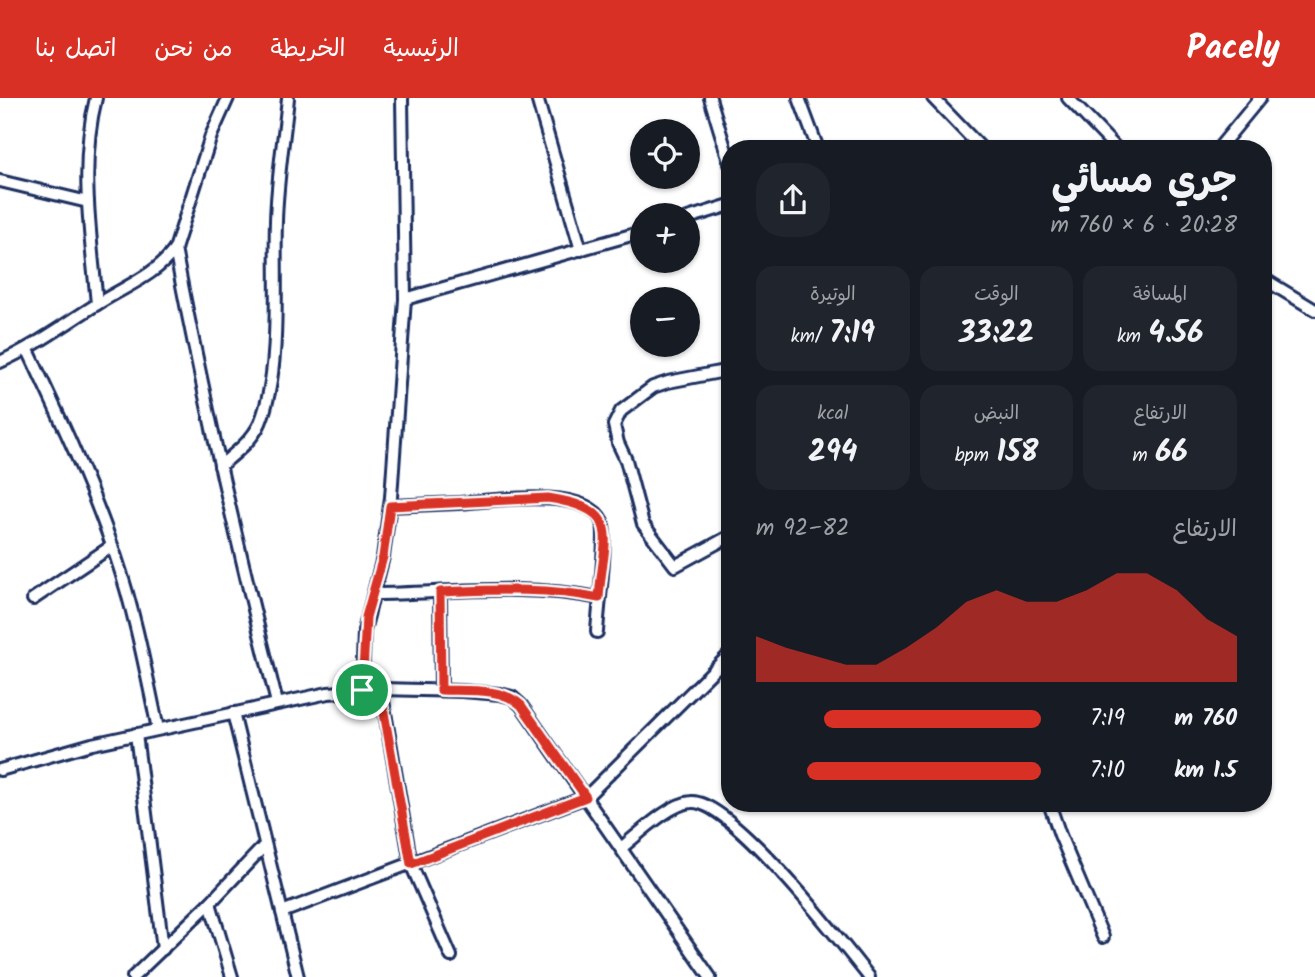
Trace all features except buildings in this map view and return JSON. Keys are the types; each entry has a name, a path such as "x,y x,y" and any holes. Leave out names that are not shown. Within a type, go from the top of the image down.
{"street":[{"path":"96,98 88,152 88,202 97,304"},
{"path":"0,362 29,350 97,304 158,268 175,249 211,136 228,98"},
{"path":"220,466 248,442 259,426 269,390 276,209 288,98"},
{"path":"362,690 364,631 383,557 390,506 405,299 402,98"},
{"path":"537,98 581,250"},
{"path":"710,98 723,140"},
{"path":"799,98 815,140"},
{"path":"933,98 973,140"},
{"path":"1068,98 1108,140"},
{"path":"1225,140 1260,98"},
{"path":"0,181 88,202"},
{"path":"700,214 721,208"},
{"path":"405,299 630,236"},
{"path":"175,249 200,381 277,703"},
{"path":"1272,283 1314,307"},
{"path":"29,350 112,546 130,602 158,729"},
{"path":"721,372 653,387 621,411 614,425 643,524 675,566 721,541"},
{"path":"390,506 548,498 578,504 598,514 605,531 597,632"},
{"path":"33,599 112,546"},
{"path":"374,594 526,589 599,598"},
{"path":"440,592 441,690"},
{"path":"282,912 586,797 721,663"},
{"path":"380,690 411,864 451,956"},
{"path":"0,770 50,754 328,693 441,690 512,697 521,705 710,977"},
{"path":"233,713 298,977"},
{"path":"136,734 163,949"},
{"path":"621,848 667,813 684,804 695,802 705,805 775,864 869,977"},
{"path":"1052,812 1103,937"},
{"path":"133,977 210,904 265,845"},
{"path":"210,904 232,977"}],"route":[{"path":"548,498 578,504 598,514 605,531 599,598 526,589 440,592 441,690 512,697 521,705 586,797 411,864 380,690 362,690 366,617 378,581 390,506 548,498"}]}
